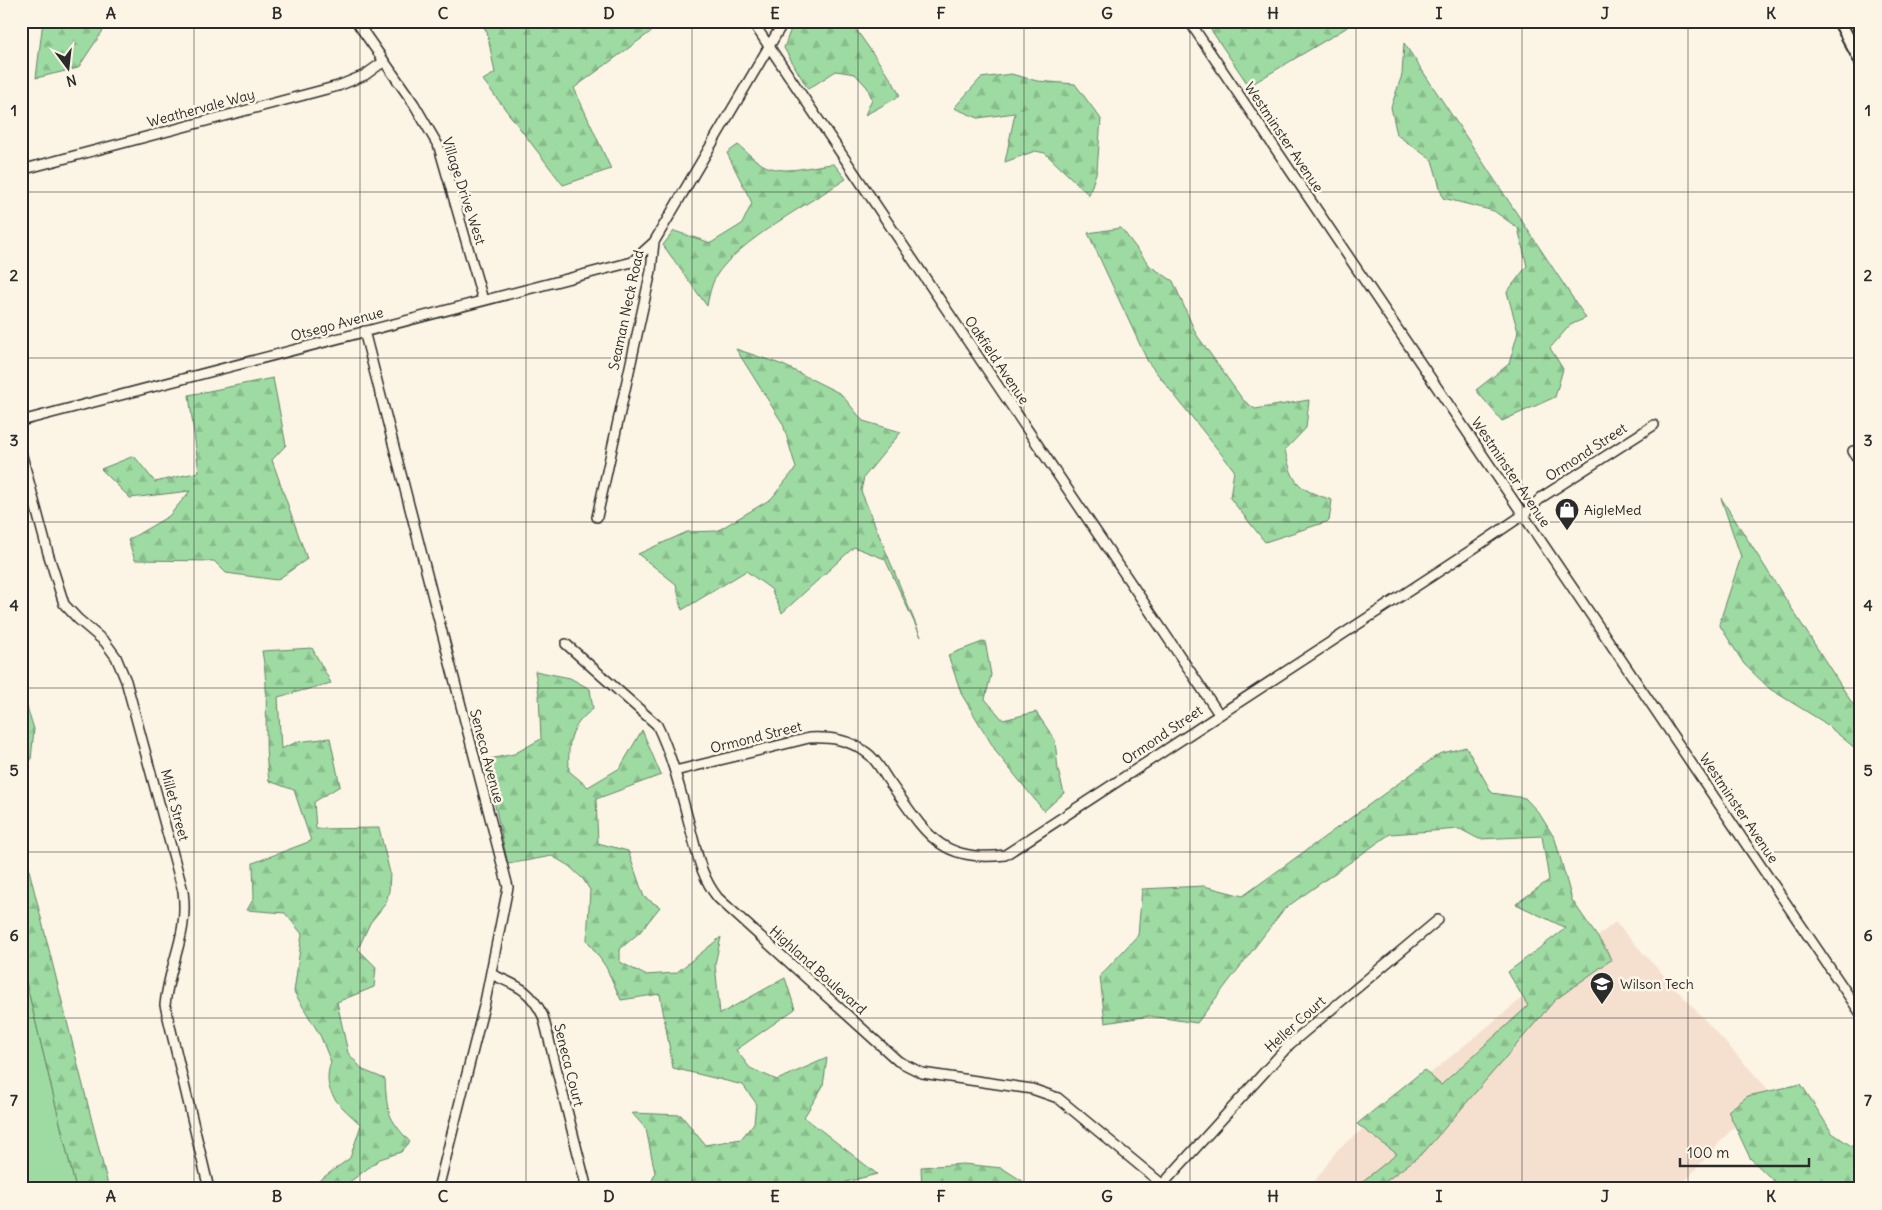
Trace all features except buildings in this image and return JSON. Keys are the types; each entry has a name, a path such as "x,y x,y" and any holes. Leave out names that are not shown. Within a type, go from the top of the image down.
{"main road":[{"path":"1839,21 1861,62"}],"street":[{"name":"Village Drive West","path":"356,21 414,104 439,148 483,300"},
{"name":"Oakfield Avenue","path":"752,21 1219,714"},
{"name":"Seaman Neck Road","path":"597,517 651,271 654,242 784,21"},
{"name":"Westminster Avenue","path":"1189,21 1861,1014"},
{"name":"Weathervale Way","path":"21,170 338,86 365,75 383,62"},
{"name":"Otsego Avenue","path":"21,421 632,262 654,242"},
{"name":"Seneca Avenue","path":"364,331 508,887 491,974 438,1189"},
{"name":"Ormond Street","path":"675,771 809,738 831,737 852,744 869,754 928,834 945,848 965,855 988,857 1005,855 1022,846 1219,714 1523,515 1542,497 1654,425"},
{"path":"1853,451 1861,465"},
{"name":"Millet Street","path":"21,452 48,554 64,604 104,642 116,657 126,681 183,891 185,925 167,982 165,1005 209,1189"},
{"name":"Highland Boulevard","path":"566,644 657,726 666,743 675,771 700,865 708,886 718,898 898,1060 922,1073 1032,1089 1058,1098 1166,1186"},
{"name":"Heller Court","path":"1166,1186 1290,1044 1438,920"},
{"name":"Seneca Court","path":"491,974 522,988 534,999 543,1016 586,1189"}],"shaded area":[{"name":"Wilson Tech","path":"1615,922 1768,1089 1678,1189 1309,1189 1338,1149"}],"green space":[{"path":"43,21 113,21 108,23 78,68 36,78"},
{"path":"480,21 641,21 656,28 574,88 611,169 563,185 483,80 495,73 487,32"},
{"path":"801,21 850,21 893,82 900,96 865,115 872,99 867,87 855,74 836,71 808,89 784,48 790,31"},
{"path":"1205,21 1353,21 1346,28 1249,86"},
{"path":"1404,43 1586,318 1570,325 1550,348 1563,369 1555,397 1502,421 1476,390 1509,364 1518,332 1507,292 1527,266 1518,228 1494,211 1443,198 1432,160 1397,135 1391,107 1402,75"},
{"path":"1011,74 1037,81 1075,84 1101,119 1097,170 1089,195 1045,153 1035,151 1005,162 1015,113 978,118 954,108 981,78"},
{"path":"738,145 767,167 779,170 794,170 834,164 846,179 776,223 740,250 716,276 707,306 663,245 674,231 711,243 742,224 752,203 727,153"},
{"path":"1121,228 1150,266 1173,281 1196,334 1243,400 1255,409 1309,400 1306,428 1285,450 1291,471 1299,484 1312,493 1332,500 1329,521 1265,542 1230,498 1234,470 1148,362 1088,233"},
{"path":"736,349 783,365 841,394 863,421 901,432 864,477 861,491 921,637 885,559 854,547 782,613 771,589 746,571 682,610 676,584 638,554 687,532 717,531 771,499 796,468 783,424"},
{"path":"273,378 286,445 272,460 307,559 277,580 226,573 214,561 135,560 128,540 169,516 190,491 130,498 101,469 134,456 155,482 199,472 189,395"},
{"path":"1721,498 1861,717 1861,753 1822,721 1770,689 1744,664 1719,624 1741,557"},
{"path":"985,641 991,675 985,699 1003,720 1036,712 1055,740 1058,770 1064,793 1044,811 997,753 962,695 948,655"},
{"path":"312,648 331,683 278,697 281,749 297,742 330,738 340,786 314,802 316,829 379,828 390,873 389,891 386,903 370,923 358,949 376,967 374,987 337,1002 348,1053 363,1070 385,1079 390,1114 410,1142 401,1152 380,1159 347,1184 348,1189 309,1188 350,1158 361,1125 340,1105 330,1091 328,1073 331,1062 320,1035 294,992 302,934 285,913 247,910 254,898 253,863 311,841 294,790 269,781 266,749 266,683 262,651"},
{"path":"535,671 570,678 590,689 593,709 579,722 575,729 570,743 569,761 569,771 588,787 620,768 642,730 661,775 596,799 598,843 628,851 644,897 660,907 640,932 620,949 620,962 645,975 676,973 721,937 715,964 720,1014 785,978 795,1009 736,1050 750,1068 777,1080 827,1058 823,1086 804,1117 877,1174 846,1182 835,1189 690,1189 682,1184 668,1189 649,1189 655,1173 646,1129 632,1113 681,1115 705,1145 741,1139 754,1123 756,1103 743,1085 673,1068 660,994 621,1000 606,967 587,940 590,890 583,879 569,866 552,856 508,864 485,760 514,754 541,739 539,695"},
{"path":"21,688 34,729 31,760 21,769"},
{"path":"1466,747 1492,793 1525,798 1539,813 1555,839 1572,900 1607,951 1611,960 1555,1000 1424,1152 1376,1189 1361,1189 1359,1184 1397,1154 1357,1124 1424,1070 1441,1085 1528,1006 1508,972 1566,928 1516,904 1549,880 1542,836 1479,839 1460,829 1390,834 1284,909 1197,1023 1150,1016 1105,1023 1100,976 1138,935 1142,889 1204,886 1243,896 1439,754"},
{"path":"21,838 109,1189 76,1189 21,961"},
{"path":"21,961 76,1189 25,1189 21,1180 21,1156 28,1156 21,1131"},
{"path":"1801,1084 1832,1133 1856,1149 1861,1157 1861,1189 1782,1189 1750,1158 1728,1111 1748,1096"},
{"path":"963,1164 1002,1168 1035,1189 922,1189 921,1167"}],"place":[{"name":"AigleMed","path":"1567,531"},
{"name":"Wilson Tech","path":"1602,1005"}]}
